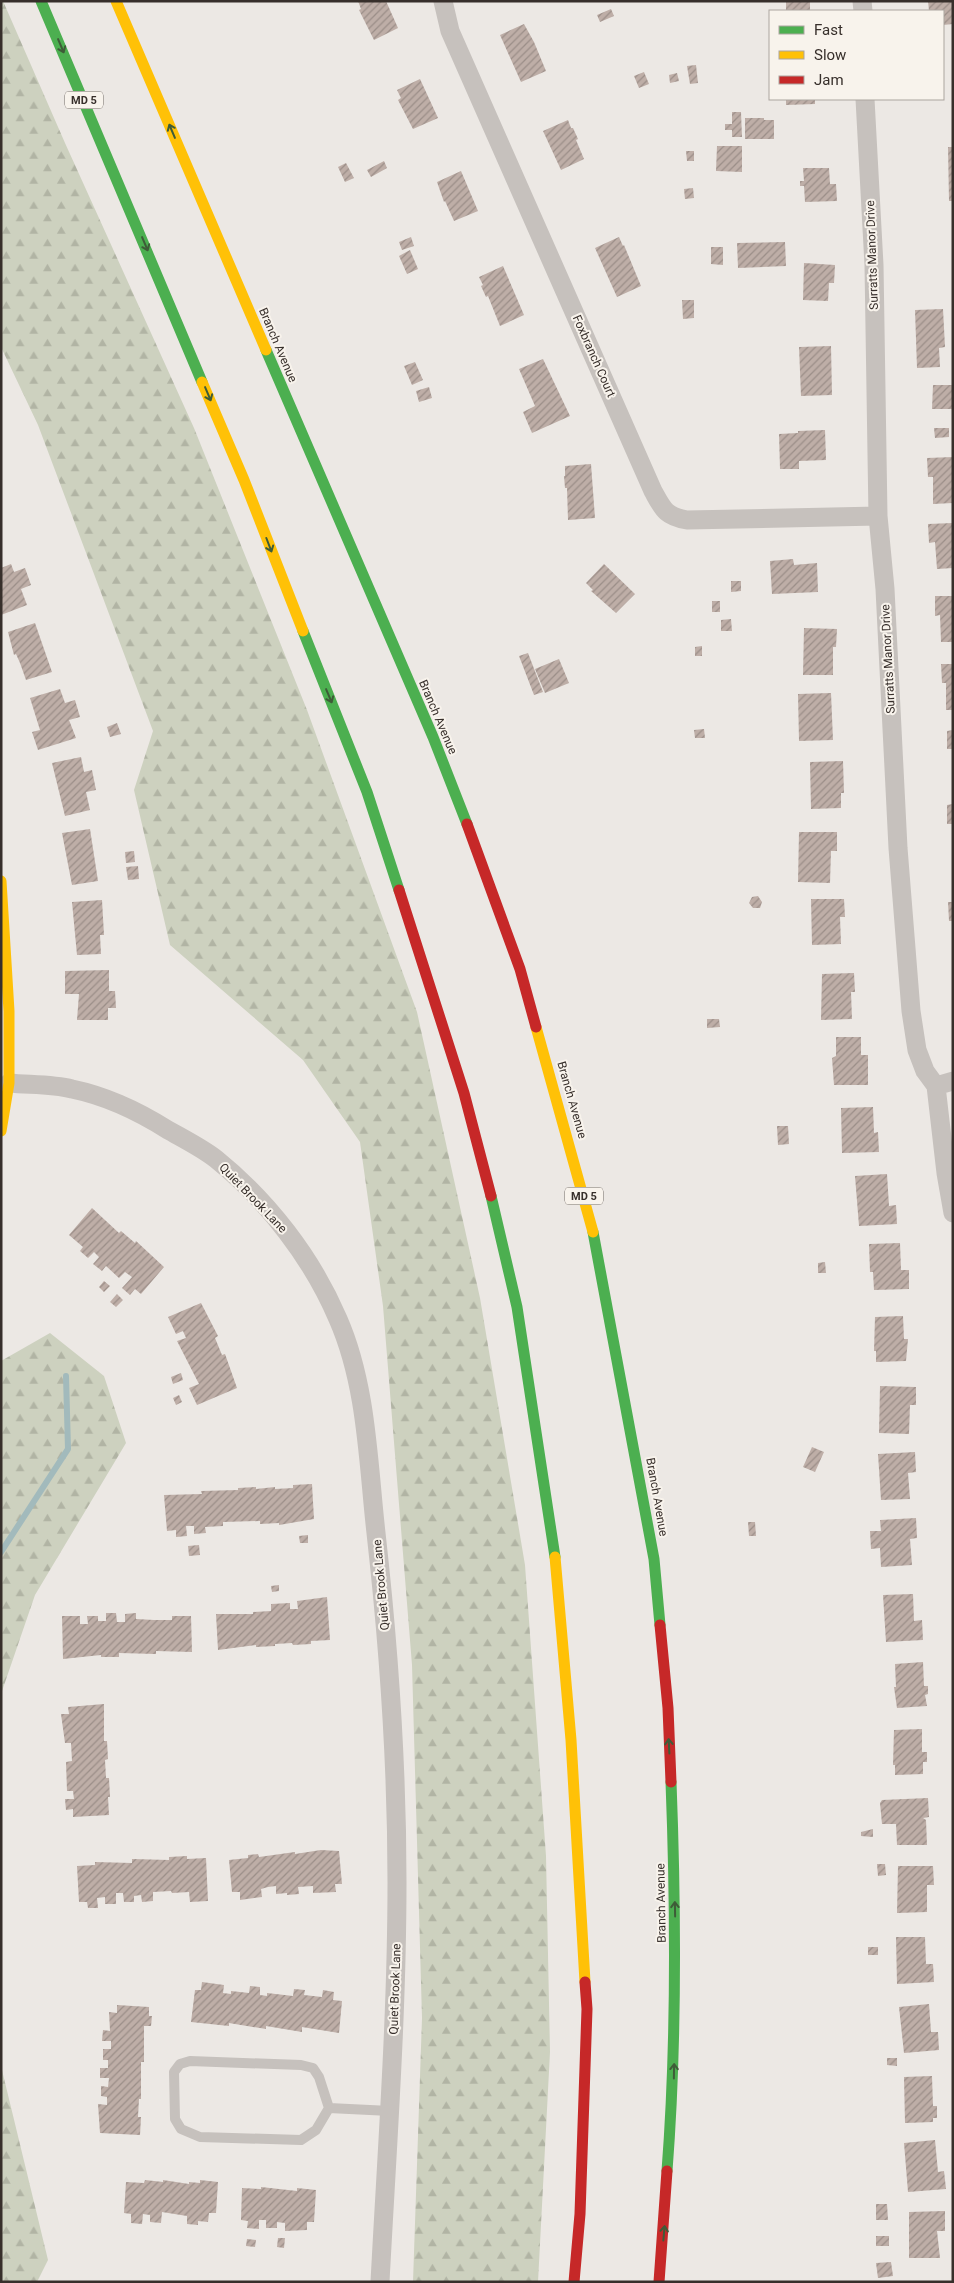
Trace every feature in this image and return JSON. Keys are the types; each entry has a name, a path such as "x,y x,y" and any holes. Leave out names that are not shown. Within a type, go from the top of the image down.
{"main road":[{"name":"MD 5","path":"41,1 244,480 367,792 464,1093 498,1222 517,1307 554,1550 572,1740 587,2009 580,2214 574,2282"},
{"name":"Branch Avenue","path":"116,1 433,737 520,969 590,1218 654,1559 668,1708 676,1972 674,2086 660,2282"},
{"path":"1,881 9,1010 9,1083 1,1131"}],"street":[{"name":"Foxbranch Court","path":"443,1 450,31 653,491 664,511 673,518 687,520 878,516"},
{"name":"Surratts Manor Drive","path":"865,100 874,265 878,516 885,589 898,848 911,1010 918,1050 925,1071 944,1083 946,1173 953,1213"},
{"name":"Quiet Brook Lane","path":"9,1083 70,1088 116,1102 151,1119 214,1158 251,1192 286,1232 317,1276 339,1322 356,1373 365,1427 383,1595 394,1740 397,1881 395,1992 380,2282"}],"lane":[{"path":"190,2061 301,2065 313,2068 319,2077 329,2108 316,2130 301,2140 200,2137 181,2129 175,2119 174,2072 180,2064 190,2061"},
{"path":"329,2108 390,2111"}],"green space":[{"path":"1,1 3,1 194,428 307,710 417,1012 480,1298 525,1565 546,1856 550,2052 538,2282 413,2282 422,2018 412,1665 383,1306 360,1142 303,1060 170,945 134,790 153,731 38,425 1,347"},
{"path":"50,1333 104,1376 126,1443 35,1595 1,1694 1,1361"},
{"path":"1,2066 48,2260 37,2282 1,2282"}],"building":[{"path":"358,1 386,1 398,28 374,40 359,10 361,9"},
{"path":"786,1 810,1 810,10 786,10"},
{"path":"928,1 953,1 953,24 944,25 944,10 929,10"},
{"path":"611,9 614,16 600,22 597,15"},
{"path":"524,24 546,71 521,82 500,35"},
{"path":"696,65 698,83 690,84 687,66"},
{"path":"644,72 649,84 639,88 634,76"},
{"path":"677,73 679,81 670,83 669,75"},
{"path":"420,79 438,118 413,129 398,100 401,98 397,90"},
{"path":"786,100 815,100 815,104 786,105"},
{"path":"732,112 741,112 742,137 732,137 732,130 725,130 725,124 732,124"},
{"path":"745,118 774,120 774,139 745,139"},
{"path":"568,120 578,139 576,140 584,159 561,170 543,131"},
{"path":"717,146 742,146 742,172 716,171"},
{"path":"948,147 953,147 953,201 949,201"},
{"path":"686,151 694,151 694,161 687,161"},
{"path":"384,161 387,168 371,177 367,170"},
{"path":"346,163 354,178 345,182 338,167"},
{"path":"803,168 829,168 830,184 836,184 837,201 805,202 804,186 800,186 800,181 804,181"},
{"path":"461,171 478,211 454,221 444,202 437,182"},
{"path":"693,188 694,198 685,199 684,189"},
{"path":"411,237 414,246 402,250 399,242"},
{"path":"619,237 641,286 617,297 595,248"},
{"path":"785,242 786,266 738,268 737,243"},
{"path":"711,247 723,247 723,265 711,264"},
{"path":"410,250 418,269 407,274 399,256"},
{"path":"804,263 835,265 834,283 829,283 828,301 803,300"},
{"path":"503,266 524,315 500,326 488,296 486,297 481,286 483,285 479,277"},
{"path":"682,300 694,300 694,318 683,319"},
{"path":"943,309 945,347 939,348 940,367 917,368 915,310"},
{"path":"831,346 832,395 801,396 799,347"},
{"path":"543,359 570,416 532,433 523,412 535,406 519,369"},
{"path":"415,362 423,380 412,385 404,366"},
{"path":"933,385 953,385 953,409 932,409"},
{"path":"429,387 432,398 419,402 416,391"},
{"path":"934,428 949,428 949,437 935,438"},
{"path":"825,430 826,460 799,461 799,469 780,469 779,434"},
{"path":"953,457 953,503 933,504 933,477 928,477 927,458"},
{"path":"591,464 595,518 568,520 567,488 565,488 564,476 565,466"},
{"path":"953,523 953,568 937,569 935,542 929,543 928,524"},
{"path":"793,559 794,565 817,563 818,592 772,594 770,561"},
{"path":"11,564 14,572 25,568 31,585 21,589 27,605 1,615 1,568"},
{"path":"604,564 635,594 616,613 591,591 593,590 586,583"},
{"path":"731,581 741,581 741,591 731,592"},
{"path":"935,596 953,596 953,642 941,642 940,615 935,616"},
{"path":"712,601 720,601 720,612 712,612"},
{"path":"731,619 732,631 721,631 721,620"},
{"path":"35,623 52,672 26,680 16,654 14,655 8,632"},
{"path":"804,628 837,629 836,647 833,647 833,675 803,675"},
{"path":"702,646 702,656 695,656 695,647"},
{"path":"528,653 543,692 534,695 519,656"},
{"path":"559,659 569,683 545,693 535,669"},
{"path":"941,664 953,664 953,710 946,710 946,683 942,683"},
{"path":"60,689 65,703 75,700 80,717 69,720 76,738 38,750 32,732 40,730 30,698"},
{"path":"831,693 833,740 799,741 798,694"},
{"path":"117,723 121,734 110,737 107,727"},
{"path":"704,729 705,738 695,738 694,730"},
{"path":"953,730 953,749 947,749 947,731"},
{"path":"81,757 84,772 92,770 96,790 86,792 90,810 65,816 52,763"},
{"path":"843,761 844,793 841,793 841,808 811,809 810,762"},
{"path":"953,804 953,824 947,824 947,805"},
{"path":"90,829 98,881 72,885 62,833"},
{"path":"799,832 837,832 837,851 831,851 830,883 798,882"},
{"path":"134,851 135,862 126,863 125,852"},
{"path":"138,866 139,879 128,880 126,867"},
{"path":"758,896 762,902 760,908 753,908 749,903 752,897"},
{"path":"811,899 844,899 845,917 840,917 841,944 812,945"},
{"path":"102,900 104,935 100,935 101,954 77,955 72,902"},
{"path":"948,902 953,902 953,921 949,921"},
{"path":"109,970 109,991 115,991 116,1008 108,1008 108,1020 77,1020 79,994 65,994 65,971"},
{"path":"854,973 855,992 851,992 852,1019 821,1020 822,974"},
{"path":"707,1019 719,1019 720,1027 707,1028"},
{"path":"836,1037 861,1037 861,1055 868,1055 868,1085 834,1085 832,1058 836,1056"},
{"path":"873,1107 874,1133 878,1132 879,1152 842,1153 841,1108"},
{"path":"777,1126 788,1126 789,1144 778,1145"},
{"path":"887,1174 889,1206 896,1205 897,1224 859,1226 855,1176"},
{"path":"92,1208 119,1233 121,1231 135,1243 136,1241 164,1267 141,1294 135,1289 130,1295 122,1288 132,1277 125,1272 119,1278 106,1266 102,1271 93,1264 99,1257 94,1252 88,1258 80,1251 83,1247 69,1235"},
{"path":"900,1243 901,1270 909,1270 909,1289 874,1290 873,1272 870,1272 869,1244"},
{"path":"825,1262 826,1273 818,1273 818,1263"},
{"path":"104,1281 110,1286 104,1292 99,1287"},
{"path":"117,1294 123,1300 116,1307 110,1302"},
{"path":"201,1303 218,1336 215,1338 222,1355 225,1354 237,1388 197,1405 189,1388 199,1384 177,1341 186,1338 183,1331 176,1334 168,1317"},
{"path":"903,1316 904,1339 908,1339 906,1361 876,1362 876,1351 874,1351 875,1317"},
{"path":"181,1373 183,1380 173,1384 171,1377"},
{"path":"880,1386 916,1387 916,1405 910,1405 909,1434 879,1433"},
{"path":"179,1395 182,1402 176,1405 173,1398"},
{"path":"812,1447 824,1452 815,1472 803,1467"},
{"path":"915,1452 916,1472 908,1473 910,1499 881,1500 878,1454"},
{"path":"312,1484 314,1519 279,1525 279,1523 260,1524 260,1521 223,1522 223,1526 205,1527 206,1533 194,1534 194,1526 186,1526 187,1536 176,1537 176,1530 167,1531 164,1495 202,1494 201,1491 238,1490 238,1488 256,1487 256,1489 293,1488 293,1485"},
{"path":"916,1518 917,1538 910,1539 912,1565 881,1567 880,1548 871,1549 870,1531 881,1531 880,1520"},
{"path":"748,1522 755,1522 756,1536 749,1536"},
{"path":"308,1535 308,1543 300,1543 299,1536"},
{"path":"199,1545 200,1555 189,1556 188,1546"},
{"path":"279,1585 279,1591 272,1592 271,1586"},
{"path":"913,1594 914,1621 922,1620 923,1640 886,1642 883,1595"},
{"path":"327,1597 330,1640 311,1641 311,1644 293,1645 292,1643 256,1647 256,1645 218,1650 216,1614 253,1614 253,1612 271,1611 271,1604 290,1603 290,1609 298,1609 297,1601"},
{"path":"106,1613 116,1613 117,1622 125,1622 125,1614 136,1613 136,1619 154,1620 172,1620 172,1616 191,1616 192,1652 156,1651 156,1654 119,1653 119,1657 101,1657 101,1655 63,1659 62,1616 80,1616 80,1624 88,1624 87,1616 98,1616 98,1621 106,1621"},
{"path":"923,1662 924,1686 928,1686 928,1694 925,1695 927,1706 897,1708 894,1687 896,1687 895,1664"},
{"path":"104,1704 104,1741 107,1741 108,1759 105,1760 106,1778 109,1778 110,1797 108,1797 109,1815 73,1817 73,1809 66,1810 65,1799 74,1799 73,1791 67,1791 66,1762 72,1761 71,1743 65,1743 61,1714 69,1714 68,1707"},
{"path":"922,1729 922,1752 927,1752 927,1762 923,1762 923,1774 895,1775 895,1765 893,1765 894,1730"},
{"path":"928,1798 929,1817 923,1818 926,1820 927,1845 897,1845 896,1824 882,1824 880,1803 882,1800"},
{"path":"873,1829 873,1837 861,1836 861,1832"},
{"path":"321,1850 339,1851 342,1884 335,1884 336,1892 313,1893 313,1886 298,1887 299,1894 276,1894 276,1886 261,1889 262,1897 240,1900 240,1892 232,1892 229,1860 248,1858 248,1855 258,1854 259,1857"},
{"path":"187,1856 187,1859 206,1858 208,1901 190,1902 189,1892 172,1893 171,1891 153,1892 153,1901 142,1902 141,1895 134,1896 134,1902 124,1902 123,1893 116,1893 116,1904 105,1904 105,1897 97,1898 98,1908 88,1908 87,1902 79,1902 77,1866 95,1865 95,1862 132,1863 132,1859 169,1860 169,1857"},
{"path":"877,1864 885,1864 886,1875 878,1876"},
{"path":"898,1866 933,1866 934,1885 927,1885 927,1912 897,1913"},
{"path":"896,1937 925,1937 926,1964 933,1964 934,1982 897,1984"},
{"path":"868,1947 878,1947 878,1955 868,1955"},
{"path":"202,1982 224,1985 223,1993 231,1994 231,1991 249,1993 250,1986 260,1987 260,1995 267,1996 267,1993 293,1996 294,1989 305,1990 304,1995 322,1997 323,1990 334,1992 333,2000 342,2001 339,2033 302,2027 302,2032 266,2026 266,2029 229,2023 229,2026 191,2022 195,1990 201,1990"},
{"path":"929,2004 931,2032 938,2032 939,2050 904,2053 899,2007"},
{"path":"117,2005 149,2007 149,2016 152,2016 151,2026 144,2026 144,2062 141,2062 141,2099 139,2099 138,2117 141,2117 140,2135 100,2133 98,2104 107,2105 107,2097 101,2096 101,2086 108,2087 109,2078 100,2078 100,2068 108,2068 108,2060 103,2060 103,2049 111,2049 111,2041 102,2041 103,2030 110,2031 109,2012 117,2013"},
{"path":"887,2058 897,2058 897,2066 887,2065"},
{"path":"932,2076 933,2106 937,2106 937,2118 933,2118 933,2122 905,2123 904,2077"},
{"path":"935,2140 938,2172 944,2171 946,2189 908,2192 904,2143"},
{"path":"145,2180 163,2182 163,2180 189,2184 189,2182 200,2183 200,2180 218,2182 216,2213 209,2213 208,2222 198,2221 198,2225 187,2224 187,2216 162,2212 161,2223 150,2222 150,2215 143,2214 142,2224 131,2223 131,2214 124,2213 126,2182 144,2183"},
{"path":"261,2187 297,2191 297,2188 316,2190 314,2222 307,2222 307,2230 285,2231 285,2223 277,2222 277,2228 266,2228 266,2220 259,2220 259,2229 247,2228 248,2221 241,2220 242,2188 261,2189"},
{"path":"876,2204 887,2204 888,2220 876,2220"},
{"path":"945,2211 945,2231 937,2231 940,2258 909,2258 909,2212"},
{"path":"876,2236 889,2236 889,2246 876,2246"},
{"path":"278,2238 285,2238 284,2248 277,2247"},
{"path":"247,2239 256,2240 255,2247 246,2246"},
{"path":"891,2262 893,2276 878,2278 876,2263"}],"waterway":[{"path":"1,1552 68,1449 66,1376"}],"traffic: fast":[{"path":"41,1 202,382"},
{"path":"266,350 433,737 467,824"},
{"path":"303,631 367,792 399,890"},
{"path":"491,1196 517,1307 555,1557"},
{"path":"593,1232 654,1559 660,1625"},
{"path":"667,2171 673,2074 675,1976 671,1782"}],"traffic: slow":[{"path":"116,1 266,350"},
{"path":"202,382 244,480 303,631"},
{"path":"1,881 9,1011 9,1083 1,1131"},
{"path":"536,1027 593,1232"},
{"path":"555,1557 571,1740 585,1982"}],"traffic: jam":[{"path":"467,824 520,969 536,1027"},
{"path":"399,890 464,1093 491,1196"},
{"path":"660,1625 668,1708 671,1782"},
{"path":"574,2282 580,2214 587,2009 585,1982"},
{"path":"659,2282 667,2171"}]}
